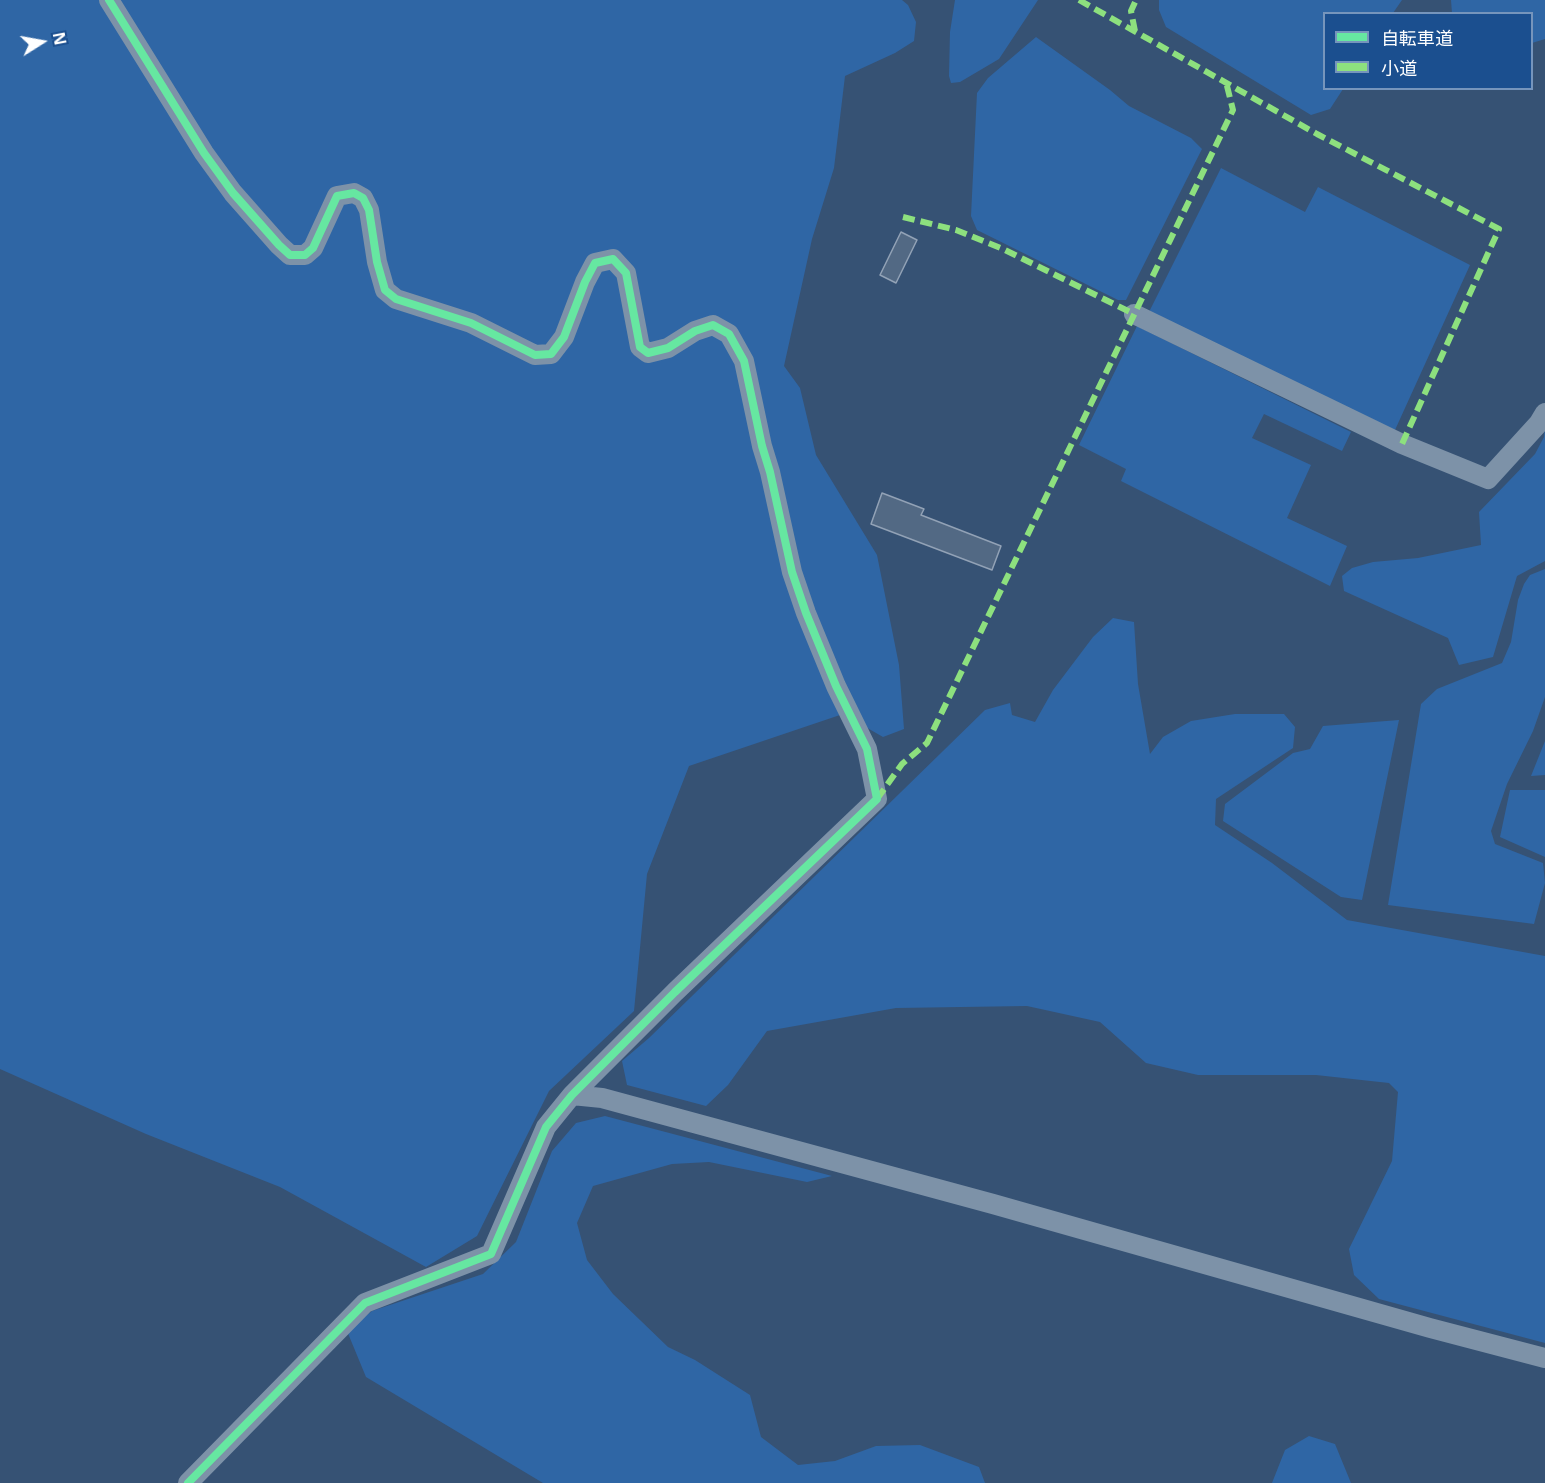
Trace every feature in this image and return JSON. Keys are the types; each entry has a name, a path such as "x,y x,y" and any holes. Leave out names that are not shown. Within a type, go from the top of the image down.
{"street":[{"path":"109,0 204,153 232,193 290,255 304,255 313,248 338,196 354,193 363,198 369,210 377,262 385,290 396,299 471,323 536,355 550,354 564,337 585,282 595,263 613,259 626,273 640,347 648,353 668,348 695,331 713,325 729,334 744,361 792,572 836,686 867,748 877,800 675,992 572,1095 546,1126 491,1254 365,1303 188,1483"},
{"path":"1134,314 1402,444 1488,479 1539,423 1545,413"},
{"path":"572,1095 602,1098 636,1107 1418,1325 1545,1358"}],"shaded area":[{"path":"0,0 902,0 908,5 916,22 914,41 895,53 845,76 834,168 812,239 784,366 800,388 816,455 877,555 899,665 904,729 883,737 843,714 689,766 647,874 634,1011 549,1091 477,1236 426,1267 280,1187 146,1134 0,1069"},
{"path":"955,0 1038,0 999,59 960,82 951,83 949,76 950,32"},
{"path":"1159,0 1402,0 1394,12 1323,12 1323,90 1342,90 1330,109 1311,115 1166,27 1159,10"},
{"path":"1451,0 1545,0 1545,39 1533,43 1533,12 1452,12"},
{"path":"1036,37 1129,106 1191,138 1202,149 1126,300 1118,300 977,230 971,216 977,93 988,78"},
{"path":"1221,168 1305,212 1318,187 1470,265 1395,430 1148,314"},
{"path":"1137,326 1351,432 1342,451 1264,414 1252,438 1311,465 1287,518 1347,546 1330,586 1121,481 1126,469 1079,445"},
{"path":"1545,428 1545,561 1517,576 1493,657 1459,665 1448,638 1344,591 1342,576 1352,568 1373,562 1418,558 1481,545 1479,512 1535,454 1544,437"},
{"path":"1545,569 1545,697 1533,731 1507,784 1491,831 1495,844 1543,863 1545,883 1534,924 1388,905 1421,704 1437,689 1502,663 1511,642 1518,600 1524,584 1530,575"},
{"path":"1113,618 1134,622 1138,684 1150,754 1163,737 1191,721 1235,714 1284,714 1295,727 1293,748 1216,799 1215,825 1272,863 1347,920 1545,956 1545,1343 1379,1299 1354,1275 1349,1249 1392,1161 1398,1092 1389,1083 1316,1075 1198,1075 1146,1063 1100,1022 1027,1006 896,1008 767,1031 728,1085 706,1106 627,1085 622,1061 649,1038 985,710 1010,703 1012,715 1035,722 1053,690 1093,637"},
{"path":"1399,720 1362,900 1341,897 1223,821 1225,804 1293,753 1310,749 1323,726"},
{"path":"1545,741 1545,775 1531,776"},
{"path":"1510,790 1545,790 1545,857 1500,837"},
{"path":"605,1116 832,1176 807,1182 709,1162 672,1164 593,1186 577,1223 587,1260 613,1294 668,1347 695,1360 750,1395 761,1437 798,1465 835,1461 876,1446 920,1445 979,1467 985,1483 543,1483 366,1377 347,1331 372,1311 483,1274 516,1242 552,1151 576,1123"},
{"path":"1309,1436 1335,1444 1351,1483 1272,1483 1285,1450"}],"building":[{"path":"901,232 917,240 896,283 880,275"},
{"path":"882,493 924,509 921,515 1001,546 992,570 871,524"}],"marked path":[{"path":"1079,0 1317,134 1499,229 1402,444"},
{"path":"1135,31 1131,11 1136,0"},
{"path":"877,799 902,764 927,743 1233,110 1226,82"},
{"path":"903,217 956,230 1003,249 1134,314"}],"cycle path":[{"path":"109,0 204,153 233,193 290,255 305,255 313,248 337,196 354,193 363,198 369,210 377,262 385,290 396,299 471,323 535,355 551,354 564,337 585,282 595,263 613,259 626,273 640,347 648,353 668,348 695,331 713,325 729,334 744,361 792,572 836,686 867,749 877,799 675,992 572,1095 546,1127 491,1254 365,1303 188,1483"}]}
